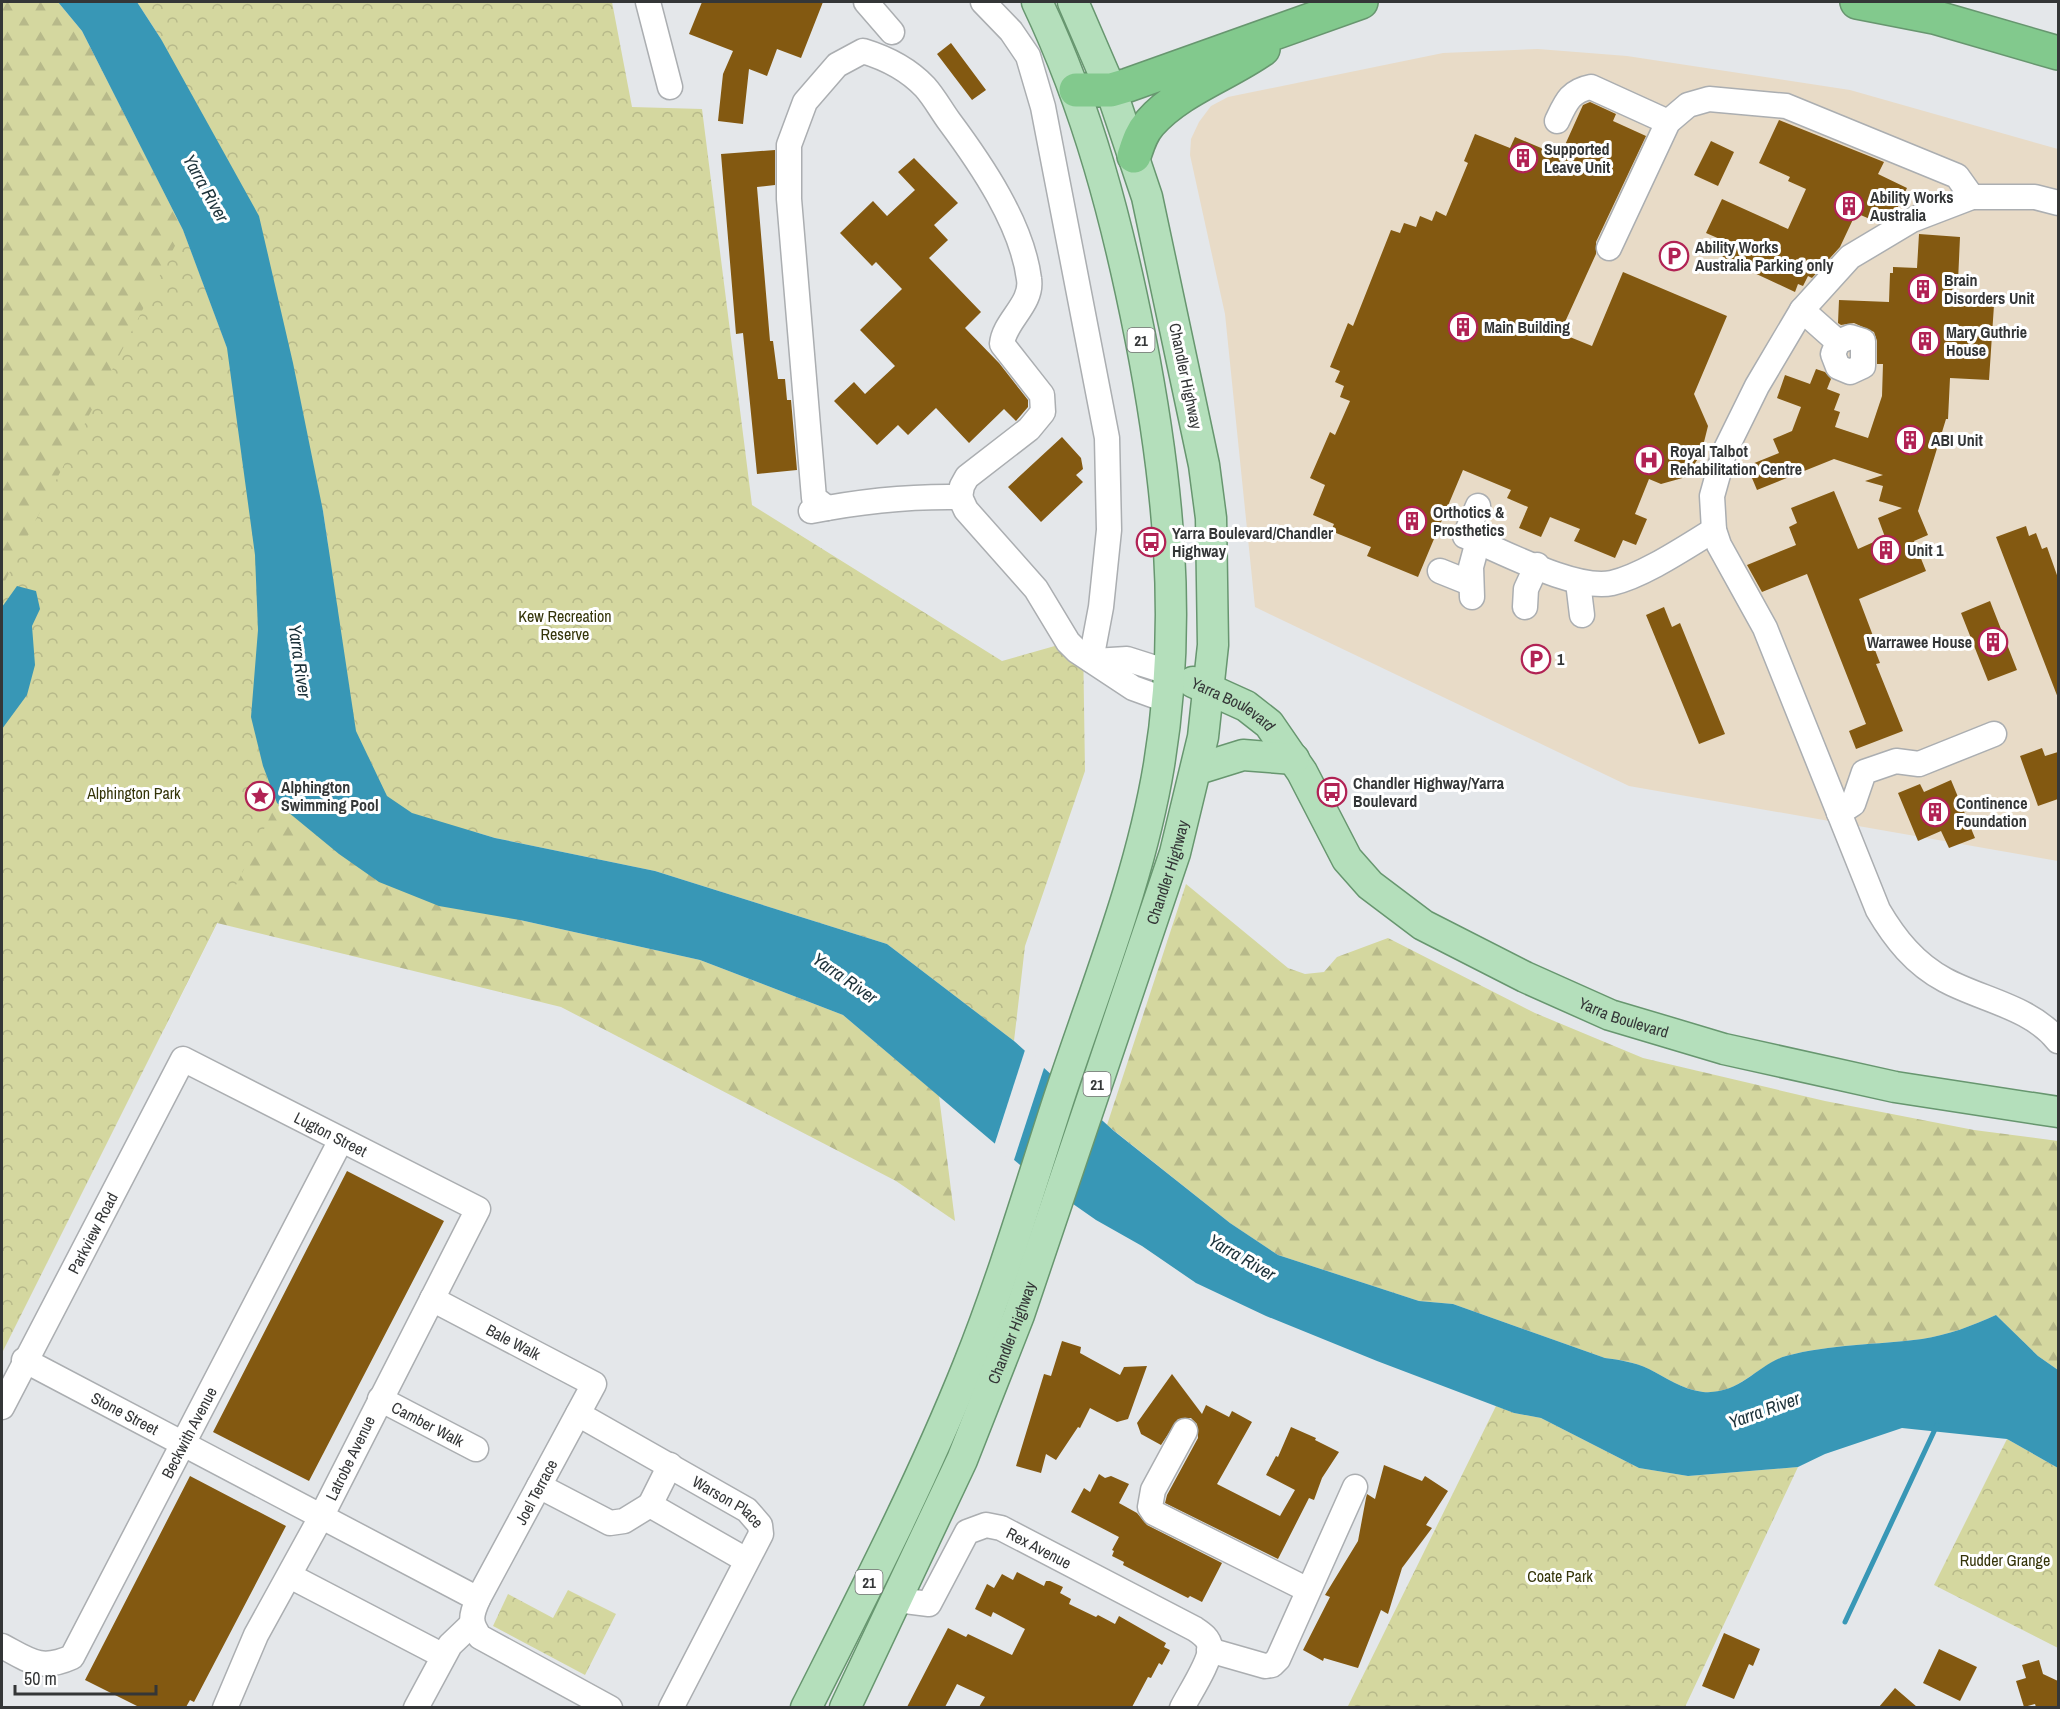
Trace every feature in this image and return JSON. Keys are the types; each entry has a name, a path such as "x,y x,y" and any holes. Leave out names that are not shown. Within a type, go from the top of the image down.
{"highway":[{"path":"1076,90 1111,90 1361,2"},
{"path":"1857,2 1934,17 2058,53"},
{"path":"1134,156 1140,136 1156,117 1192,91 1239,67 1302,22"}],"main road":[{"name":"Chandler Highway","path":"806,1707 920,1478 968,1367 994,1295 1145,829 1159,767 1173,589 1170,531 1151,391 1110,197 1076,90 1038,4"},
{"name":"Chandler Highway","path":"845,1707 962,1460 1019,1316 1175,853 1198,769 1208,700 1214,645 1208,492 1156,233 1134,156 1111,90 1074,5"},
{"name":"Yarra Boulevard","path":"1167,686 1259,714 1291,755 1347,859 1391,903 1423,925 1571,999 1641,1026 1724,1049 1896,1087 2058,1112"},
{"path":"1198,769 1243,755 1291,755"}],"street":[{"path":"648,2 670,87"},
{"path":"866,2 892,32"},
{"path":"983,2 1011,31 1028,56 1042,107 1107,438 1109,530 1101,607 1092,661"},
{"path":"960,497 920,496 858,502 816,510 789,199 789,145 805,102 837,65 863,51 890,59 925,87 991,182 1014,230 1030,280 1024,303 1003,334 1002,344 1042,395 1043,412 1029,429 967,477 960,497 966,510 1036,589 1068,642 1092,661 1127,659 1167,686"},
{"path":"1557,121 1568,97 1577,90 1591,87 1668,122"},
{"path":"1609,248 1668,122 1688,105 1709,99 1786,106 1957,176 1972,197"},
{"path":"2058,203 2035,197 1972,197 1912,220 1850,257 1802,310 1757,386 1724,453 1712,496 1714,530 1723,554 1765,628 1878,910 1892,934 1907,952 1947,981 2036,1020 2058,1041"},
{"path":"1802,310 1838,342"},
{"path":"1478,506 1465,536 1578,582 1591,584 1621,580 1637,574 1714,530"},
{"path":"1440,571 1471,590 1471,567 1478,541"},
{"path":"1525,607 1526,588 1537,565"},
{"path":"1578,582 1582,615"},
{"path":"1839,813 1853,804 1864,772 1896,761 1919,764 1994,734"},
{"name":"Lugton Street","path":"183,1059 478,1209"},
{"name":"Parkview Road","path":"2,1407 24,1360 183,1059"},
{"name":"Beckwith Avenue","path":"2,1646 37,1665 55,1664 72,1657 341,1140"},
{"name":"Latrobe Avenue","path":"231,1705 256,1635 321,1517 478,1209"},
{"name":"Bale Walk","path":"432,1299 594,1384"},
{"name":"Stone Street","path":"24,1360 321,1517"},
{"name":"Joel Terrace","path":"478,1599 594,1384"},
{"name":"Camber Walk","path":"380,1399 476,1449"},
{"name":"Warson Place","path":"578,1414 747,1510 760,1526 761,1534 671,1707"},
{"path":"1185,1431 1153,1490 1150,1507 1154,1513 1308,1590 1355,1487"},
{"path":"539,1486 610,1523 624,1521 650,1504 670,1465"},
{"path":"650,1504 746,1560"},
{"path":"321,1517 478,1599 471,1614 471,1625 480,1637 610,1707"},
{"name":"Rex Avenue","path":"897,1600 925,1612 967,1532 986,1526 1004,1529 1195,1629 1208,1645 1257,1665 1272,1665 1278,1659 1308,1590"},
{"path":"290,1576 432,1650"},
{"path":"416,1707 450,1645 471,1625"},
{"path":"1182,1707 1208,1645"}],"shaded area":[{"name":"Royal Talbot Rehabilitation Centre","path":"1538,49 1627,56 1850,90 2058,149 2058,861 1629,786 1255,607 1225,314 1190,155 1191,139 1199,122 1211,106 1228,97 1443,53"}],"green space":[{"path":"2,2 58,2 82,31 183,230 227,348 520,920 700,960 843,1015 939,1096 955,1221 896,1181 561,1007 217,923 164,1029 2,1060"},
{"name":"Kew Recreation Reserve","path":"137,2 612,2 632,107 702,109 752,505 1002,661 1083,638 1085,771 1025,946 1014,1041 887,944 655,871 495,838 412,813 387,796 356,731 323,511 161,39"},
{"name":"Alphington Park","path":"183,230 227,348 255,555 263,766 277,803 2,1353 2,587"},
{"path":"1186,884 1288,968 1305,974 1324,972 1337,957 1388,938 1535,1013 1643,1058 1825,1101 1974,1130 2058,1141 2058,1370 2038,1356 1996,1315 1960,1330 1932,1337 1837,1347 1786,1356 1727,1389 1716,1392 1695,1391 1638,1365 1605,1358 1453,1304 1419,1301 1278,1255 1230,1223 1107,1125"},
{"name":"Coate Park","path":"1496,1406 1514,1413 1541,1418 1639,1468 1688,1476 1798,1467 1685,1707 1347,1708"},
{"name":"Rudder Grange","path":"2007,1439 2058,1468 2058,1648 1934,1585"},
{"path":"568,1590 616,1614 585,1675 493,1626 508,1594 553,1618"}],"water":[{"name":"Yarra River","path":"58,2 137,2 161,39 259,216 293,363 323,511 356,731 387,796 412,813 495,838 655,871 887,944 1014,1041 1114,1131 1230,1223 1278,1255 1419,1301 1453,1304 1605,1358 1638,1365 1688,1388 1703,1392 1716,1392 1738,1384 1766,1365 1786,1356 1837,1347 1932,1337 1960,1330 1996,1315 2038,1356 2058,1370 2058,1468 2007,1439 1902,1428 1825,1454 1798,1467 1688,1476 1639,1468 1541,1418 1514,1413 1377,1361 1266,1316 1196,1283 1142,1246 1096,1220 1033,1176 843,1015 700,960 520,920 439,906 379,882 339,854 277,803 263,766 251,717 258,630 255,555 227,348 183,230 82,31"},
{"path":"17,586 36,591 40,609 32,626 35,665 27,695 2,729 2,607"}],"pier":[{"path":"1026,1047 1045,1065 1013,1163 994,1146"}],"building":[{"path":"702,2 823,2 801,58 777,49 767,76 749,69 743,124 718,121 723,74 733,51 689,34"},
{"path":"951,43 986,90 972,100 937,54"},
{"name":"Main Building","path":"1590,102 1616,114 1613,121 1646,136 1596,242 1596,254 1560,333 1592,346 1623,272 1727,316 1694,394 1708,426 1701,454 1686,477 1661,484 1649,479 1635,514 1647,519 1636,545 1623,540 1615,558 1574,541 1580,529 1550,517 1541,537 1519,528 1528,507 1507,498 1511,490 1463,470 1418,577 1367,556 1371,547 1331,531 1334,524 1313,515 1325,485 1310,478 1330,432 1335,435 1350,401 1340,397 1344,386 1335,382 1340,371 1330,367 1348,323 1353,326 1391,230 1400,233 1404,223 1416,227 1420,216 1432,221 1436,211 1446,216 1468,163 1464,161 1475,134 1510,148 1515,137 1560,156 1583,105"},
{"name":"Ability Works Australia","path":"1779,120 1884,162 1878,174 1907,188 1895,213 1879,223 1856,213 1840,247 1812,278 1808,276 1803,286 1798,284 1795,292 1722,258 1729,243 1706,233 1722,199 1788,229 1806,189 1788,181 1790,177 1759,163"},
{"path":"1711,141 1734,152 1718,186 1694,175"},
{"path":"775,150 775,185 757,187 770,341 773,341 778,379 785,379 787,400 791,400 797,470 757,474 743,333 736,334 721,154"},
{"path":"914,158 958,203 934,225 948,240 929,258 981,312 965,328 999,363 1028,400 1028,407 1016,421 1004,409 969,443 936,408 908,435 898,425 877,445 834,401 854,382 865,394 895,366 860,330 902,289 876,262 872,266 840,233 873,201 887,216 915,190 898,172"},
{"path":"1919,234 1960,237 1957,304 1994,305 1989,380 1950,378 1948,419 1946,419 1918,511 1928,535 1914,541 1926,571 1859,599 1878,649 1875,650 1880,663 1876,664 1903,731 1856,749 1849,731 1866,724 1807,574 1762,592 1747,565 1796,545 1789,527 1797,523 1791,508 1834,491 1858,549 1885,537 1878,518 1902,508 1879,501 1883,486 1865,481 1883,475 1834,459 1757,490 1747,466 1779,453 1773,439 1792,431 1801,407 1777,398 1785,375 1810,384 1816,369 1825,372 1831,379 1827,389 1840,394 1834,410 1840,412 1835,427 1868,438 1882,396 1883,364 1877,364 1877,341 1874,332 1854,323 1841,325 1838,323 1839,300 1889,302 1890,273 1893,273 1893,267 1917,268"},
{"path":"1062,437 1081,458 1083,469 1076,475 1083,482 1041,522 1008,487"},
{"path":"2026,526 2029,536 2036,533 2042,549 2047,547 2058,578 2058,698 1996,537"},
{"name":"Warrawee House","path":"1990,601 2017,670 1988,681 1961,613"},
{"path":"1664,607 1672,627 1680,623 1725,734 1699,744 1646,615"},
{"path":"2042,748 2045,756 2058,752 2058,799 2038,806 2020,756"},
{"name":"Continence Foundation","path":"1951,780 1975,838 1949,848 1941,831 1918,841 1898,793 1920,784 1924,792"},
{"path":"347,1171 444,1221 309,1481 213,1432"},
{"path":"1062,1341 1081,1347 1080,1353 1120,1375 1124,1367 1147,1366 1128,1419 1117,1422 1090,1408 1080,1428 1078,1427 1056,1460 1046,1454 1041,1473 1016,1466 1044,1374 1051,1376"},
{"path":"1172,1374 1202,1414 1206,1405 1229,1417 1232,1411 1252,1422 1217,1484 1280,1516 1295,1490 1266,1475 1276,1456 1278,1457 1291,1427 1339,1452 1322,1478 1314,1500 1309,1498 1278,1559 1165,1503 1167,1495 1198,1438 1197,1424 1191,1418 1178,1419 1161,1445 1141,1434 1137,1423"},
{"path":"1384,1465 1422,1481 1425,1476 1448,1491 1426,1525 1432,1528 1402,1568 1388,1614 1381,1610 1358,1668 1324,1658 1323,1661 1303,1650 1330,1597 1325,1595 1358,1541 1367,1494 1375,1499"},
{"path":"1099,1474 1105,1478 1111,1476 1129,1484 1119,1503 1137,1513 1147,1525 1222,1563 1202,1602 1190,1596 1188,1598 1123,1565 1124,1562 1112,1556 1114,1551 1112,1550 1119,1537 1071,1512 1084,1488 1090,1492"},
{"path":"190,1476 286,1526 194,1702 190,1700 186,1707 139,1707 85,1680"},
{"path":"1017,1572 1044,1586 1046,1581 1050,1581 1063,1587 1060,1593 1071,1599 1069,1604 1096,1617 1098,1615 1115,1624 1119,1616 1166,1643 1164,1647 1170,1650 1162,1665 1159,1663 1151,1678 1148,1677 1132,1707 979,1707 985,1697 957,1684 945,1707 907,1707 948,1628 966,1637 968,1634 1012,1655 1025,1629 993,1612 991,1617 975,1609 987,1584 994,1588 1002,1574 1013,1580"},
{"path":"1724,1633 1760,1649 1753,1666 1749,1664 1734,1699 1702,1686"},
{"path":"1939,1649 1977,1667 1960,1701 1923,1683"},
{"path":"2039,1660 2043,1674 2058,1681 2058,1707 2036,1707 2035,1704 2024,1707 2016,1681 2026,1678 2022,1665"},
{"path":"1895,1688 1917,1707 1879,1707"}],"waterway":[{"path":"1845,1622 1937,1425"}],"place":[{"name":"Supported Leave Unit","path":"1523,158"},
{"name":"Ability Works Australia","path":"1849,206"},
{"name":"Ability Works Australia Parking only","path":"1674,256"},
{"name":"Brain Disorders Unit","path":"1923,289"},
{"name":"Main Building","path":"1463,327"},
{"name":"Mary Guthrie House","path":"1925,341"},
{"name":"ABI Unit","path":"1910,440"},
{"name":"Royal Talbot Rehabilitation Centre","path":"1649,460"},
{"name":"Orthotics & Prosthetics","path":"1412,521"},
{"name":"Yarra Boulevard/Chandler Highway","path":"1151,542"},
{"name":"Unit 1","path":"1886,550"},
{"name":"Warrawee House","path":"1993,642"},
{"name":"1","path":"1536,659"},
{"name":"Chandler Highway/Yarra Boulevard","path":"1332,792"},
{"name":"Alphington Swimming Pool","path":"260,796"},
{"name":"Continence Foundation","path":"1935,812"}]}
